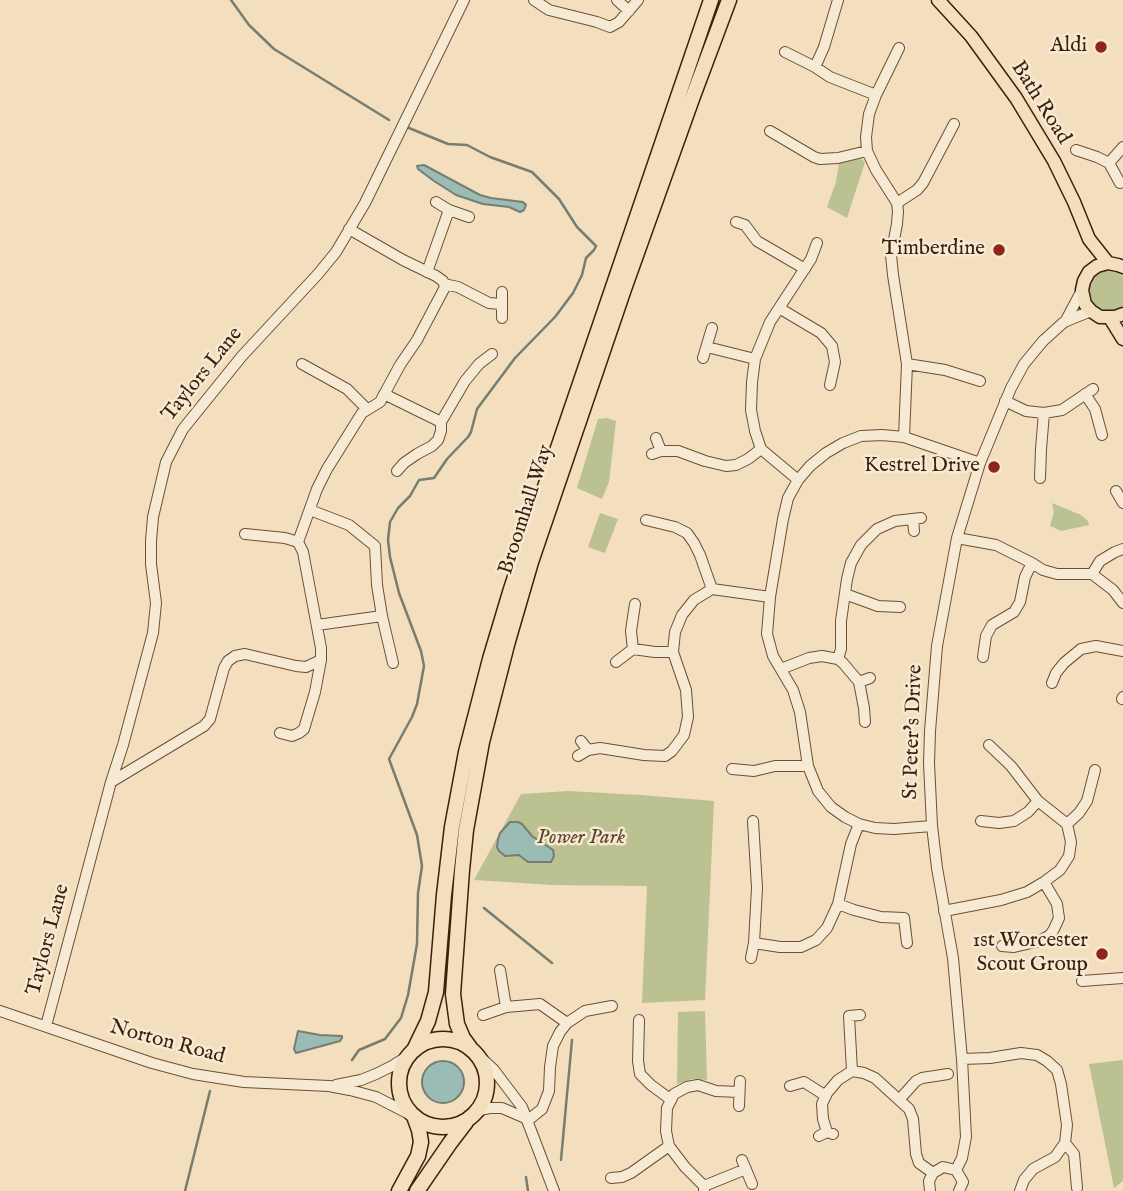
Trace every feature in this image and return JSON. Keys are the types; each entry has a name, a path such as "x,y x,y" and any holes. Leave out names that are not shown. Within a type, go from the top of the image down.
{"highway":[{"name":"Broomhall Way","path":"411,1053 428,1021 436,992 452,827 466,752 490,659 558,448 711,0"},
{"name":"Broomhall Way","path":"475,1053 463,1038 457,1024 453,994 466,830 482,743 531,562 577,424 729,0"},
{"path":"399,1191 418,1156 421,1142 419,1130 400,1087 402,1066 411,1053 428,1042 453,1042 475,1053 485,1069 488,1089 482,1105 450,1143 417,1191"},
{"path":"414,1117 425,1124 446,1127 473,1115"}],"main road":[{"name":"Bath Road","path":"939,0 971,36 1016,98 1054,161 1089,239 1108,263"},
{"name":"Bath Road","path":"1082,290 1089,272 1089,239"},
{"path":"1089,272 1108,263 1123,267"},
{"path":"1082,290 1085,304 1100,317 1110,318 1123,314"},
{"path":"1110,318 1123,339"}],"street":[{"name":"Taylors Lane","path":"46,1026 153,633 156,603 151,541 153,517 166,462 183,429 252,344 336,252 366,202 464,0"},
{"path":"534,0 548,10 610,27 619,22 638,0"},
{"path":"617,0 629,11"},
{"path":"815,67 838,0"},
{"path":"899,48 894,68 876,95 869,114 866,136 867,151 897,203 898,224 891,255 907,364 904,437"},
{"path":"785,52 830,77 876,95"},
{"path":"897,203 923,183 954,124"},
{"path":"770,131 820,159 867,151"},
{"path":"1109,163 1123,146"},
{"path":"1076,150 1097,156 1109,163 1120,183"},
{"path":"436,202 469,218"},
{"path":"428,272 449,210"},
{"path":"745,221 757,242 804,269"},
{"path":"349,229 436,276 444,284 489,303 501,304"},
{"path":"798,480 761,449 751,410 752,382 755,359 770,322 811,259 817,243"},
{"path":"280,733 292,736 304,729 321,660 317,625 299,542 317,489 362,413 380,402 417,341 444,289 444,284"},
{"name":"St Peter's Drive","path":"960,1191 963,1181 956,1170 962,1158 966,1137 962,1059 953,958 932,826 929,764 937,646 957,538 980,463 1005,401 1024,364 1043,341 1064,322 1082,290"},
{"path":"502,292 502,318"},
{"path":"779,308 827,339 832,346 835,362 831,380 845,378"},
{"name":"St Peter's Drive","path":"1064,322 1091,311"},
{"path":"712,328 705,352 755,359"},
{"path":"397,471 438,440 441,422 465,381 479,364 492,354"},
{"path":"302,364 347,389 367,409"},
{"path":"907,364 945,370 980,381"},
{"path":"1005,401 1026,411 1044,413 1062,410 1089,392 1102,435"},
{"path":"384,394 441,422"},
{"path":"1040,478 1044,413"},
{"path":"932,826 894,829 859,824 831,807 818,791 808,766 800,712 793,690 773,656 767,634 770,597 788,498 798,480 826,453 861,436 882,435 904,437 980,463"},
{"path":"656,438 656,453 678,451 726,466 736,465 761,449"},
{"path":"1116,491 1123,503"},
{"path":"310,510 349,525 375,546 377,585 393,663"},
{"path":"838,659 841,649 841,621 851,563 861,545 877,530 895,521 917,519 914,531"},
{"path":"646,520 687,533 700,555 712,589"},
{"path":"245,534 299,542"},
{"path":"957,538 996,545 1043,570 1057,574 1092,574 1113,590 1123,603"},
{"path":"1092,574 1100,561 1123,549"},
{"path":"982,657 986,636 992,625 1014,612 1020,602 1025,577 1032,563"},
{"path":"578,756 588,750 600,748 662,756 672,751 684,735 688,717 686,690 673,652 675,632 682,615 694,600 712,589 770,597"},
{"path":"845,594 878,606 900,607"},
{"path":"633,649 631,631 635,604"},
{"path":"317,625 382,616"},
{"path":"1052,684 1064,663 1081,649 1096,646 1123,651"},
{"path":"616,662 633,649 673,652"},
{"path":"111,782 204,726 210,719 223,668 235,656 246,654 306,667 321,660"},
{"path":"781,669 809,658 822,656 838,659 859,682 865,722"},
{"path":"859,682 870,678"},
{"path":"581,741 588,750"},
{"path":"944,911 1027,892 1060,870 1069,856 1071,842 1067,824 1038,801 1011,766 989,745"},
{"path":"732,769 754,771 775,766 808,766"},
{"path":"1067,824 1087,801 1095,770"},
{"path":"981,821 1014,821 1038,801"},
{"path":"751,958 757,888 752,821"},
{"path":"754,943 801,947 816,940 827,928 838,904 851,844 859,824"},
{"path":"1002,946 1014,947 1040,942 1055,929 1059,918 1057,904 1044,882"},
{"path":"838,904 881,917 904,918 907,943"},
{"path":"500,970 506,1007"},
{"path":"1082,981 1123,978"},
{"path":"483,1015 506,1007 540,1004 567,1023"},
{"path":"526,1120 542,1109 549,1091 553,1046 560,1032 567,1023 585,1011 612,1006"},
{"name":"Norton Road","path":"0,1011 152,1063 193,1074 244,1082 329,1086 376,1097 414,1117"},
{"path":"852,1071 849,1016 860,1016"},
{"path":"639,1020 640,1074 670,1099"},
{"name":"Norton Road","path":"329,1086 361,1080 376,1074 411,1053"},
{"path":"475,1053 494,1070 522,1107 554,1191"},
{"path":"962,1059 1021,1053 1037,1055 1057,1070 1067,1125 1065,1143 1055,1157 1033,1169 1024,1180 1020,1191"},
{"path":"826,1134 822,1104 838,1080 852,1071 875,1077 908,1109 913,1119 919,1163 933,1173"},
{"path":"899,1100 916,1081 948,1074"},
{"path":"790,1086 804,1082 826,1096"},
{"path":"739,1105 740,1086 716,1091 698,1085 680,1090 670,1099 666,1130 669,1146 704,1188 744,1165 752,1184"},
{"path":"473,1115 490,1108 502,1108 526,1120"},
{"path":"1065,1143 1074,1154 1077,1188"},
{"path":"611,1178 631,1173 669,1146"},
{"path":"930,1191 929,1181 933,1173 943,1167 956,1170"}],"green space":[{"path":"858,159 865,162 847,218 827,207 836,182 839,163"},
{"path":"1111,270 1123,276 1123,307 1118,311 1105,312 1093,306 1089,300 1088,285 1097,274"},
{"path":"598,419 616,421 609,482 602,499 577,488"},
{"path":"1052,503 1081,515 1089,525 1061,531 1050,526 1054,512"},
{"path":"600,513 618,519 605,553 588,547"},
{"name":"Power Park","path":"568,791 714,801 705,1000 642,1003 647,886 552,885 474,880 521,794"},
{"path":"705,1011 707,1080 692,1079 677,1084 678,1012"},
{"path":"1123,1060 1123,1181 1114,1188 1089,1064"}],"water":[{"path":"424,165 480,195 523,202 526,205 524,210 520,212 509,207 483,204 456,195 418,169 417,166"},
{"path":"510,822 522,824 532,836 553,850 551,862 528,862 519,855 505,856 499,851 497,847 500,833"},
{"path":"298,1031 342,1038 340,1041 296,1053 294,1049"},
{"path":"443,1061 458,1067 464,1082 458,1097 443,1103 428,1097 422,1082 428,1067"}],"waterway":[{"path":"231,0 249,25 274,49 389,120"},
{"path":"352,1060 359,1050 385,1039 401,1018 417,944 418,893 422,866 417,835 389,759 417,704 424,666 399,593 390,557 390,522 419,480 434,478 447,459 468,437 477,409 515,358 555,317 573,293 582,275 586,258 596,246 577,227 559,199 532,172 490,157 467,145 448,144 409,128"},
{"path":"484,908 552,963"},
{"path":"561,1160 572,1040"},
{"path":"185,1191 210,1091"},
{"path":"526,1177 528,1191"}],"place":[{"name":"Aldi","path":"1101,47"},
{"name":"Timberdine","path":"999,250"},
{"name":"Kestrel Drive","path":"994,467"},
{"name":"1st Worcester Scout Group","path":"1102,954"}]}
